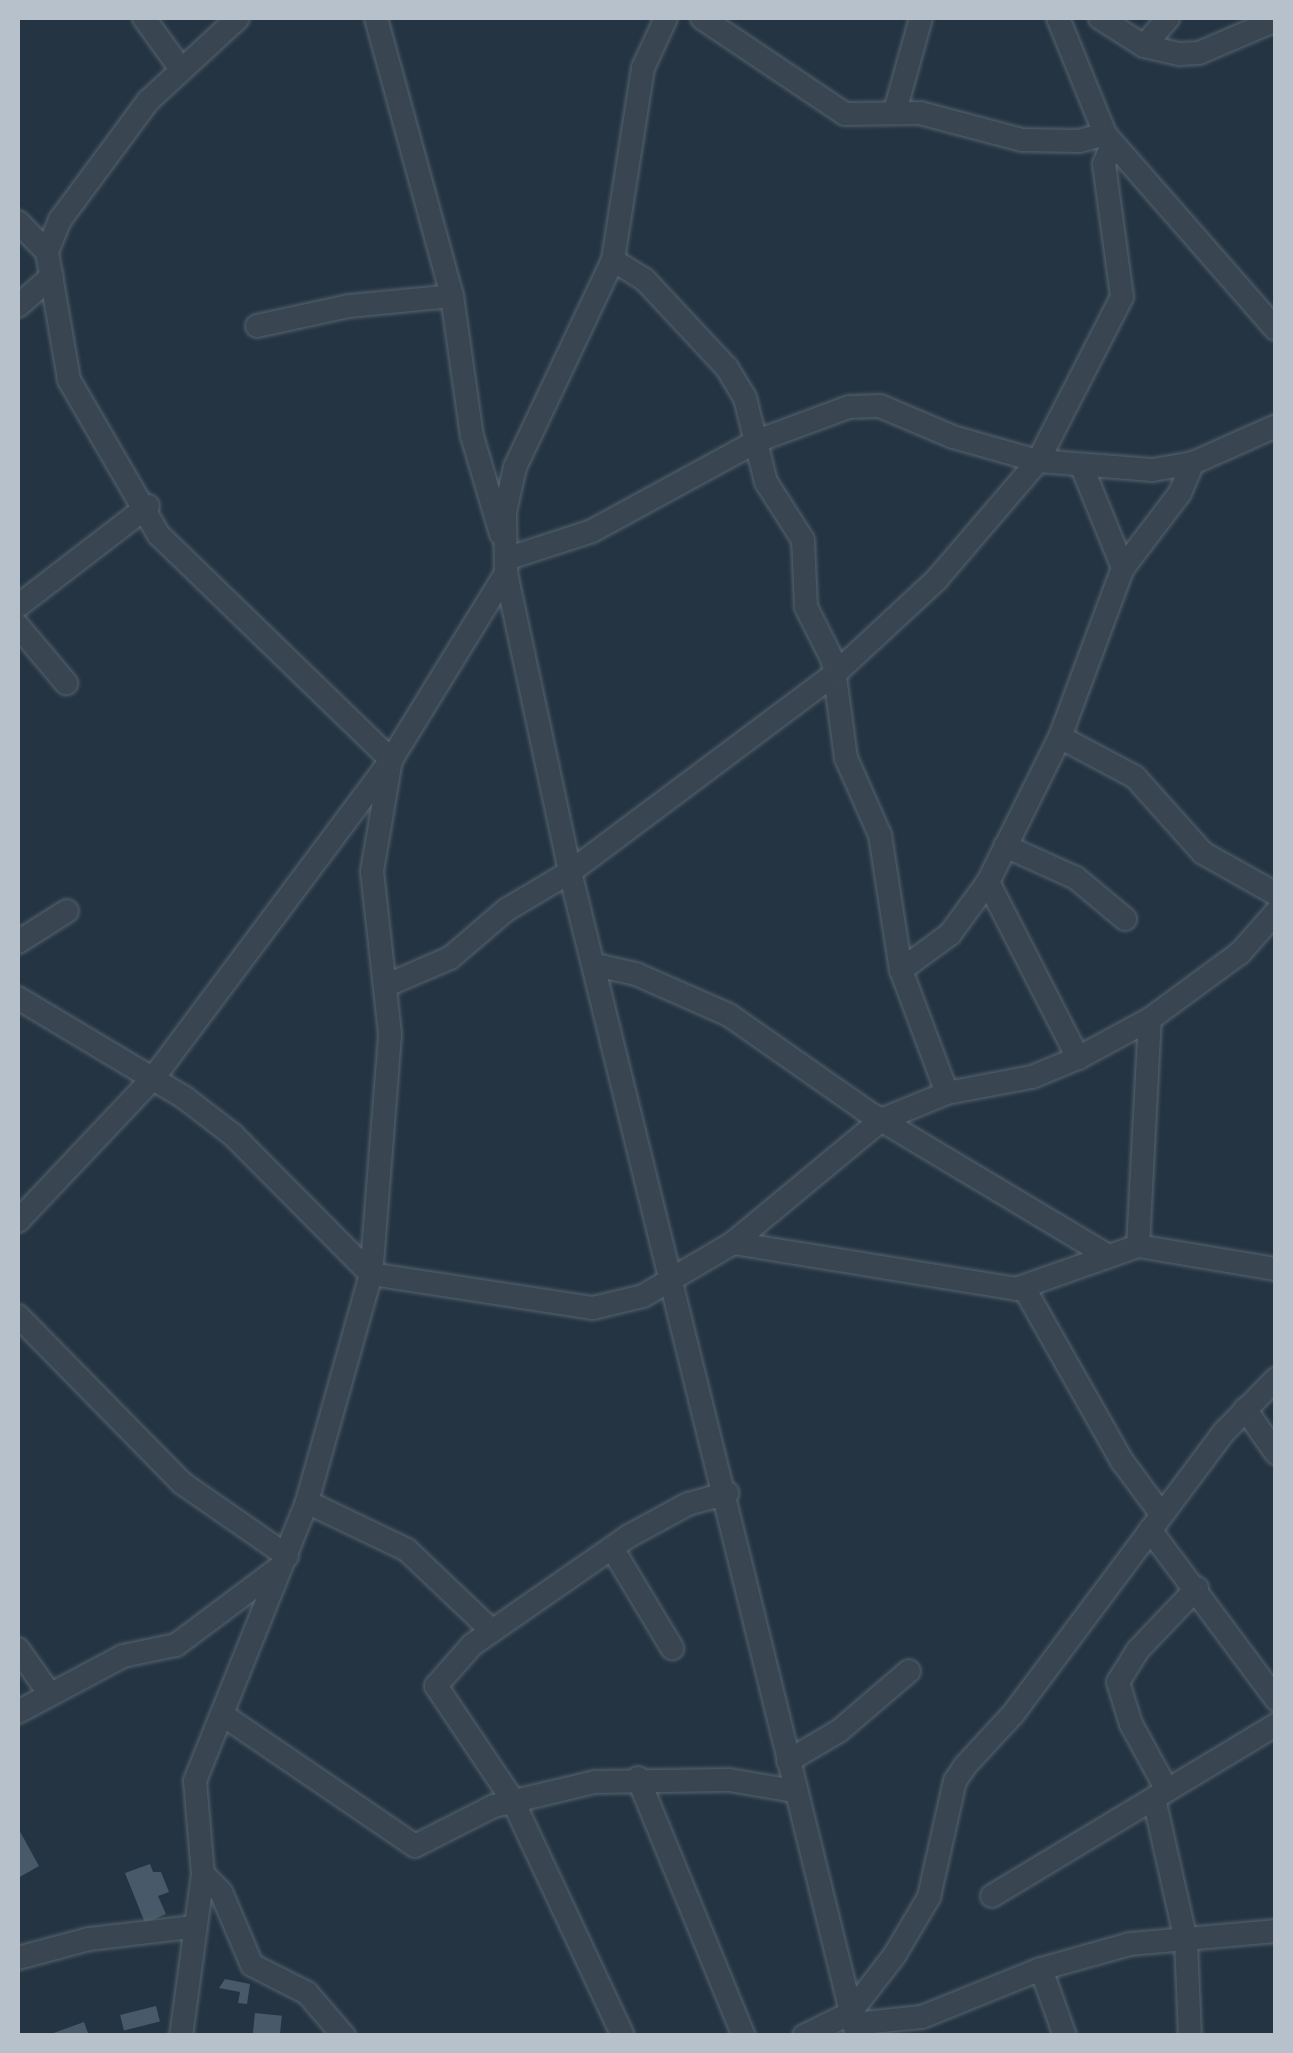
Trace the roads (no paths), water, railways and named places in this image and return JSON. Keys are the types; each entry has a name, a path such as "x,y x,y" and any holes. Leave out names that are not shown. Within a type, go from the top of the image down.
{"street":[{"path":"144,18 180,68"},
{"path":"47,252 60,220 90,177 180,68 238,18"},
{"path":"376,18 452,296 472,436 506,558 570,872 728,1492 795,1791 854,2025"},
{"path":"18,1220 154,1077 390,760 506,558 515,467 613,260 644,68 666,18"},
{"path":"702,18 825,106 845,114 896,111 1022,140 1108,139"},
{"path":"896,111 921,18"},
{"path":"1058,18 1108,139 1276,329"},
{"path":"1100,18 1144,46 1200,53 1276,20"},
{"path":"1144,46 1168,18"},
{"path":"385,986 450,958 506,910 570,872 836,673 936,579 1038,461 1122,297 1104,164 1108,139"},
{"path":"18,222 47,252 69,380 148,506 160,534 390,760"},
{"path":"613,260 644,279 727,368 745,398 766,482 808,552 804,600 836,673 846,758 880,835 901,970 947,1093"},
{"path":"18,306 52,276"},
{"path":"257,326 349,306 452,296"},
{"path":"506,558 643,508 758,441 868,404 1038,461 1082,467 1153,470 1193,463 1276,426"},
{"path":"901,970 950,934 988,882 1060,737 1123,568 1180,493 1193,463"},
{"path":"1082,467 1123,568"},
{"path":"18,606 148,506"},
{"path":"18,626 66,683"},
{"path":"1060,737 1124,769 1203,853 1276,894"},
{"path":"181,2036 203,1874 195,1781 308,1502 371,1274 388,1086 385,986 372,870 390,760"},
{"path":"1005,846 1076,878 1125,919"},
{"path":"988,882 1078,1058"},
{"path":"18,942 67,911"},
{"path":"18,998 90,1047 154,1077 233,1136 371,1274 592,1308 643,1296 733,1243 881,1120 947,1093 1032,1077 1078,1058 1150,1019 1240,953 1276,912"},
{"path":"596,965 636,974 729,1015 881,1120 1108,1254"},
{"path":"1138,1246 1150,1019"},
{"path":"733,1243 1024,1288 1138,1246 1276,1269"},
{"path":"1024,1288 1196,1588 1276,1699"},
{"path":"18,1316 182,1483 283,1562"},
{"path":"854,2025 930,1896 954,1782 1245,1410 1276,1380"},
{"path":"1245,1410 1276,1453"},
{"path":"624,2036 512,1800 436,1686 451,1664 492,1631 612,1548 659,1518 728,1492"},
{"path":"308,1502 407,1550 492,1631"},
{"path":"612,1548 672,1648"},
{"path":"18,1712 123,1656 176,1644 283,1562"},
{"path":"1190,2036 1186,1941 1161,1796 1118,1682 1136,1650 1196,1588"},
{"path":"18,1648 49,1693"},
{"path":"788,1761 839,1731 909,1671"},
{"path":"223,1715 415,1846 512,1800 638,1778 729,1780 795,1791"},
{"path":"992,1896 1276,1725"},
{"path":"638,1778 744,2036"},
{"path":"203,1874 221,1892 252,1965 306,1993 344,2036"},
{"path":"18,1958 89,1940 193,1928"},
{"path":"804,2036 922,2017 1040,1969 1130,1944 1276,1931"},
{"path":"1040,1969 1065,2036"}]}
